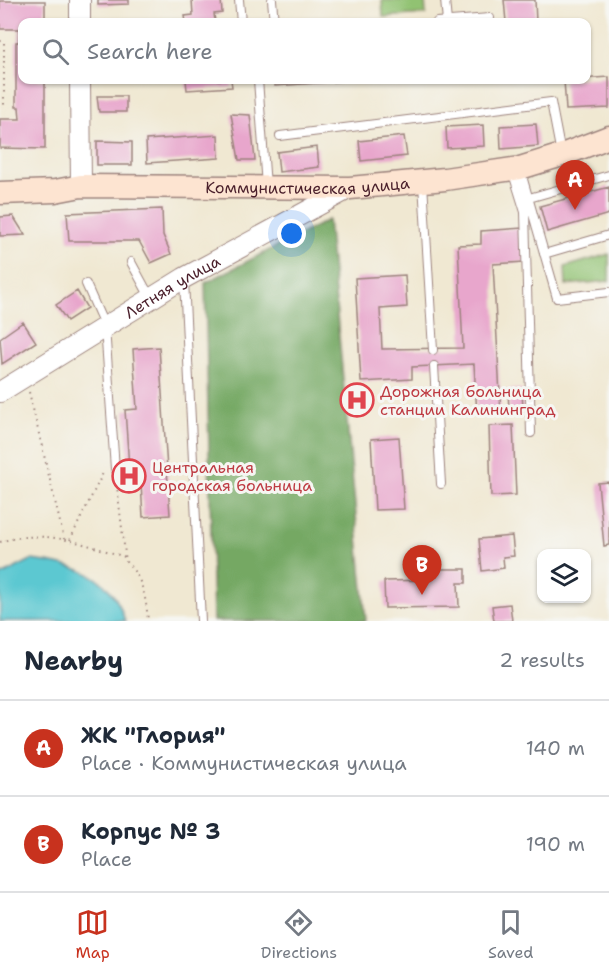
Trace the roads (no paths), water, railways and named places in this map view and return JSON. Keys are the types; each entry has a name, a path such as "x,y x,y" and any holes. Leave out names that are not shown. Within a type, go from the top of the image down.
{"main road":[{"name":"Коммунистическая улица","path":"0,193 55,191 81,186 350,188 516,168 562,155 609,137"}],"street":[{"path":"80,0 80,18"},
{"path":"80,84 81,186"},
{"name":"Летняя улица","path":"0,392 184,278 350,188"}],"lane":[{"path":"239,0 241,18"},
{"path":"272,0 274,18"},
{"path":"445,0 447,18"},
{"path":"258,84 267,189"},
{"path":"280,136 551,102 562,155"},
{"path":"516,168 529,198 557,298 609,292"},
{"path":"516,168 525,213 531,433"},
{"path":"529,198 609,175"},
{"path":"423,181 433,350"},
{"path":"544,254 609,235"},
{"path":"131,262 151,299"},
{"path":"184,278 201,621"},
{"path":"86,284 105,327 115,469"},
{"path":"434,366 441,484"}],"water":[{"path":"31,560 62,565 90,574 111,592 125,621 0,621 0,576"}],"place":[{"name":"ЖК \"Глория\"","path":"575,210"},
{"name":"Дорожная больница станции Калининград","path":"357,400"},
{"name":"Центральная городская больница","path":"129,476"},
{"name":"Корпус № 3","path":"422,595"}]}
